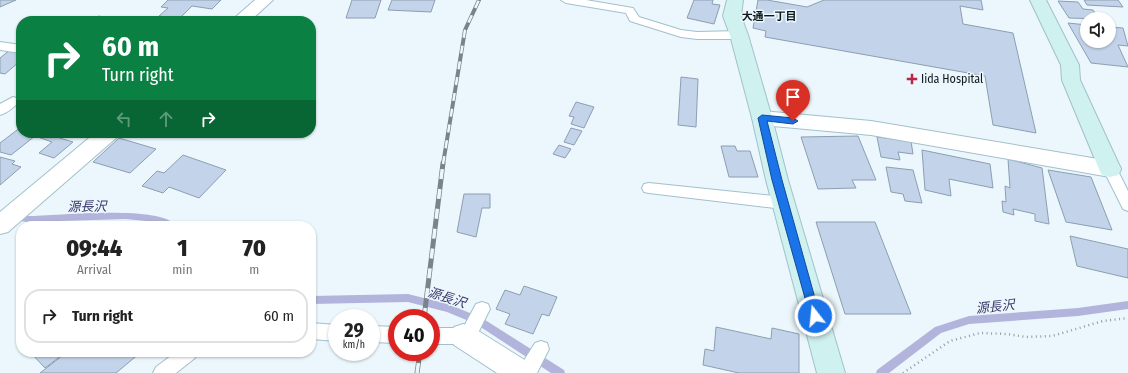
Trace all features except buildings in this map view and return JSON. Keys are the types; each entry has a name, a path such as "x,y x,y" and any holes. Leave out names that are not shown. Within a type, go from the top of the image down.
{"street":[{"path":"246,16 265,0"},
{"path":"735,0 732,16 739,35 831,373"},
{"path":"1038,0 1070,65 1071,80 1110,169"},
{"path":"762,118 871,128 1110,169"},
{"path":"0,225 103,138"},
{"path":"467,335 526,371"}],"lane":[{"path":"566,0 629,10 634,19 656,25 673,32 690,35 739,35"},
{"path":"0,46 16,48"},
{"path":"0,111 13,101"},
{"path":"1110,169 1128,205"},
{"path":"649,188 784,203"},
{"path":"440,336 467,335 482,310"},
{"path":"316,331 328,332"},
{"path":"526,371 541,349"},
{"path":"162,373 183,357"}],"path":[{"path":"903,373 950,341 980,333 1007,334 1026,337 1052,336 1102,321 1128,318"}],"waterway":[{"name":"源長沢","path":"0,215 20,219 126,216 146,217 162,221"},
{"name":"源長沢","path":"316,300 408,298 448,308 479,321 560,373"},
{"name":"源長沢","path":"881,373 938,330 969,320 1078,312 1128,305"}],"railway":[{"path":"443,164 465,30 479,0"},
{"path":"425,309 443,163"},
{"path":"417,373 419,361"}],"place":[{"name":"Iida Hospital","path":"912,79"}],"district":[{"name":"大通一丁目","path":"769,16"}],"route":[{"path":"793,121 762,118 777,180 815,316"}]}
